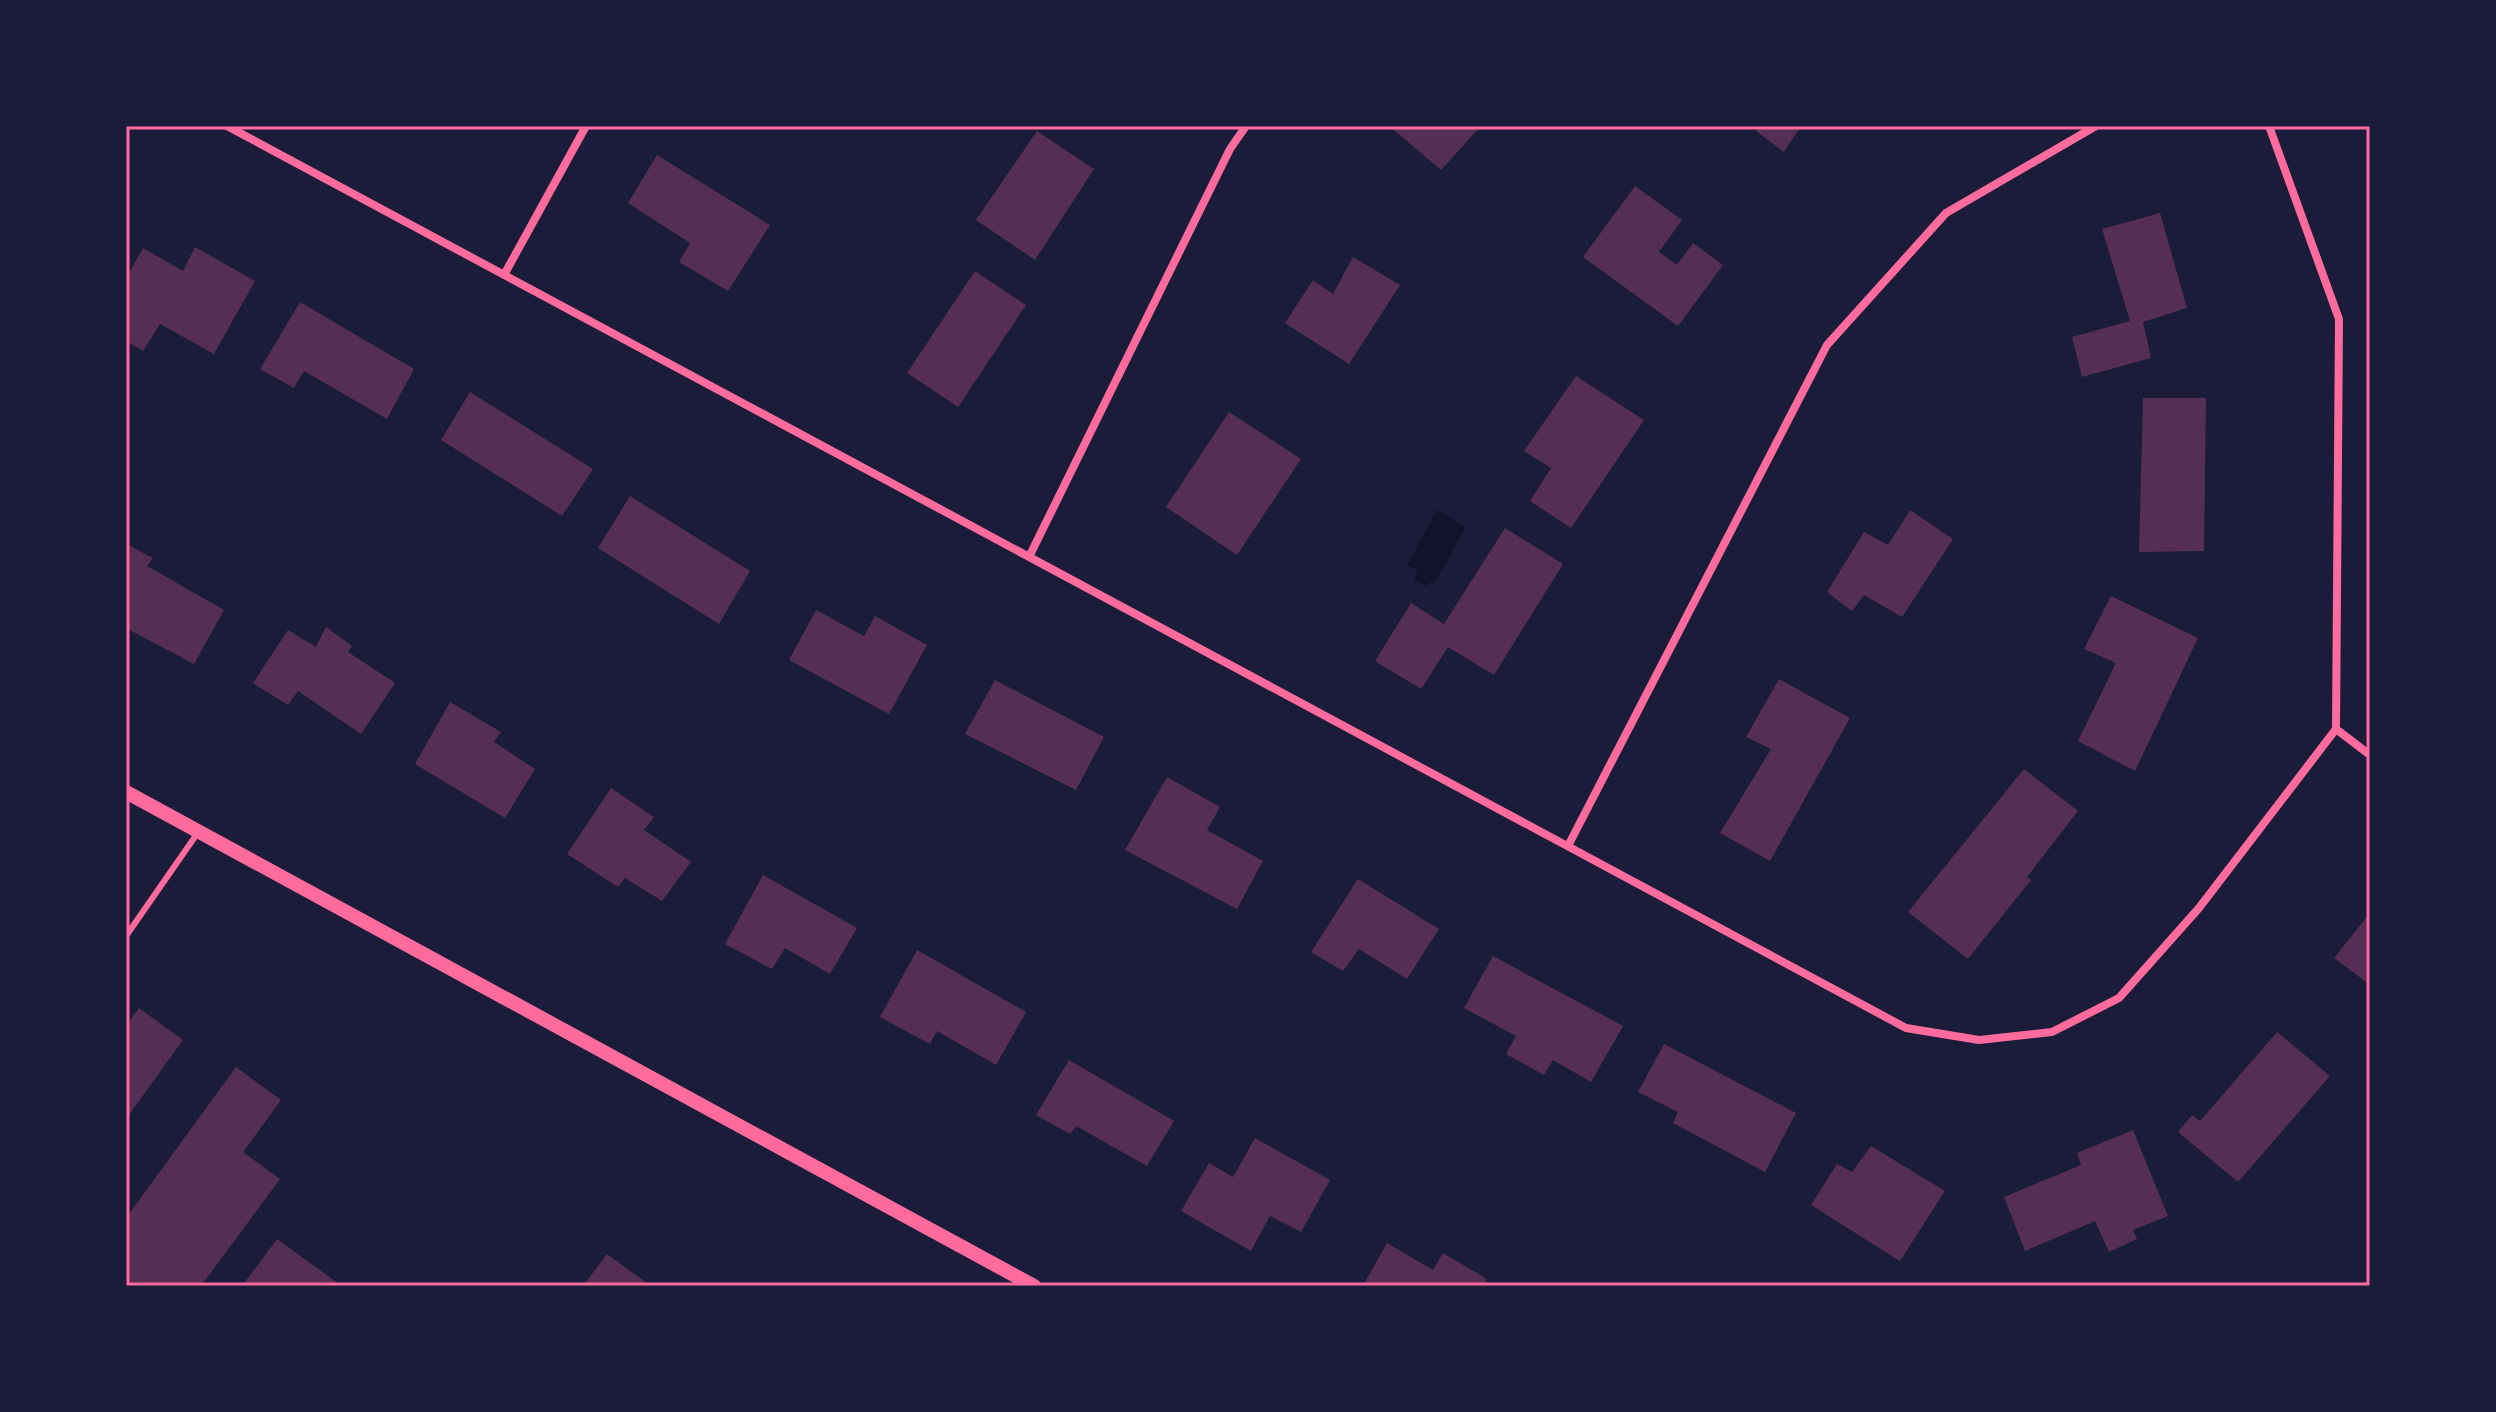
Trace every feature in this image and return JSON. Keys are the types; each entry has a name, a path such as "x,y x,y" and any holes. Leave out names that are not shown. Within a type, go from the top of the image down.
{"street":[{"path":"227,126 1906,1028 1979,1040 2052,1032 2119,998 2199,908 2336,729 2339,319 2269,126"},
{"path":"504,275 586,126"},
{"path":"1029,557 1230,149 1246,126"},
{"path":"1568,846 1827,345 1946,213 2096,126"},
{"path":"2336,729 2370,755"},
{"path":"126,792 1034,1286"}],"lane":[{"path":"126,936 199,831"}],"shaded area":[{"path":"1437,510 1466,527 1434,584 1430,582 1427,586 1414,580 1418,571 1407,565"}],"building":[{"path":"1398,126 1481,126 1441,170 1394,130"},
{"path":"1760,126 1801,126 1784,152 1756,131"},
{"path":"1037,131 1094,169 1035,260 976,220"},
{"path":"657,155 770,225 728,291 679,262 690,243 628,203"},
{"path":"1635,186 1682,220 1659,252 1677,265 1693,243 1723,265 1678,326 1583,257"},
{"path":"2160,213 2187,308 2143,322 2151,358 2082,377 2072,337 2130,321 2102,229"},
{"path":"195,247 255,281 214,354 160,324 143,351 126,341 126,278 143,248 183,271"},
{"path":"1353,257 1400,285 1349,364 1285,323 1313,280 1333,294"},
{"path":"975,271 1026,305 958,407 907,373"},
{"path":"300,302 414,369 387,419 304,371 294,388 260,369"},
{"path":"1576,376 1644,420 1571,528 1530,501 1551,468 1524,451"},
{"path":"470,392 593,469 562,516 441,440"},
{"path":"2143,398 2206,398 2204,551 2139,552"},
{"path":"1229,412 1301,459 1237,555 1166,507"},
{"path":"630,496 750,571 719,624 598,548"},
{"path":"1910,510 1953,539 1902,617 1864,595 1852,611 1827,592 1864,532 1888,545"},
{"path":"1505,528 1563,564 1494,675 1448,647 1421,689 1375,661 1411,603 1444,624"},
{"path":"126,544 153,558 147,566 224,610 194,664 126,628"},
{"path":"2111,596 2198,638 2135,771 2078,741 2116,663 2084,649"},
{"path":"816,610 864,636 875,616 927,645 889,714 789,660"},
{"path":"326,627 352,646 348,652 395,683 361,734 298,691 288,705 253,683 288,630 316,647"},
{"path":"1779,679 1850,718 1770,861 1720,833 1771,749 1746,737"},
{"path":"995,680 1104,737 1076,790 965,734"},
{"path":"450,702 501,732 494,742 535,769 505,818 415,764"},
{"path":"2024,769 2078,811 2027,877 2031,880 1968,959 1908,912"},
{"path":"1167,777 1220,807 1207,830 1263,861 1237,909 1125,850"},
{"path":"611,788 654,817 644,830 691,862 662,901 625,878 618,887 567,854"},
{"path":"763,875 857,928 830,974 785,948 772,969 725,944"},
{"path":"1358,879 1439,929 1407,979 1359,949 1343,971 1311,952"},
{"path":"2370,913 2370,985 2334,958"},
{"path":"917,950 1026,1012 996,1065 937,1031 930,1044 880,1017"},
{"path":"1493,956 1623,1026 1591,1082 1553,1060 1544,1075 1506,1054 1516,1036 1464,1008"},
{"path":"139,1008 183,1040 126,1119 126,1026"},
{"path":"2277,1032 2330,1076 2238,1182 2178,1132 2192,1115 2200,1121"},
{"path":"1664,1044 1796,1113 1765,1172 1673,1123 1678,1112 1638,1092"},
{"path":"1069,1060 1174,1121 1147,1166 1076,1126 1070,1134 1036,1115"},
{"path":"236,1067 281,1100 243,1152 280,1179 201,1286 126,1286 126,1218"},
{"path":"2133,1130 2168,1216 2133,1230 2137,1239 2109,1252 2095,1221 2025,1251 2004,1197 2081,1165 2077,1153"},
{"path":"1255,1138 1330,1180 1301,1232 1270,1216 1251,1251 1181,1211 1209,1163 1233,1177"},
{"path":"1871,1146 1945,1191 1900,1261 1811,1205 1837,1164 1852,1172"},
{"path":"277,1239 342,1286 242,1286"},
{"path":"1387,1243 1433,1270 1443,1253 1487,1279 1483,1286 1364,1284"},
{"path":"607,1254 651,1286 583,1286"}]}
